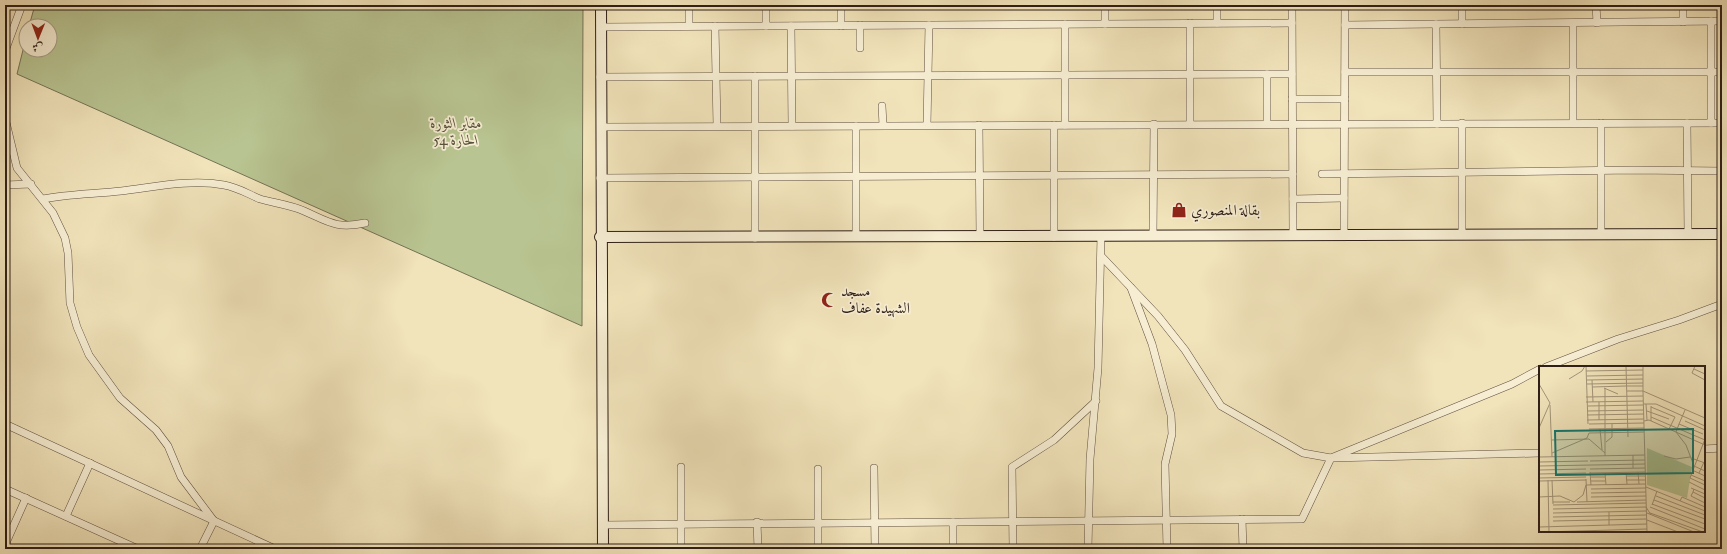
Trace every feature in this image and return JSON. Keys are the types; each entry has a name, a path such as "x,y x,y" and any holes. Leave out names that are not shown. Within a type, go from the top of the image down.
{"main road":[{"path":"601,5 600,237 603,549"},
{"path":"600,237 755,238 1722,234"}],"street":[{"path":"5,51 8,32 22,5"},
{"path":"689,26 690,5"},
{"path":"766,5 766,26"},
{"path":"840,26 841,5"},
{"path":"1105,5 1105,24"},
{"path":"1216,23 1217,5"},
{"path":"1292,5 1293,236"},
{"path":"1344,236 1345,5"},
{"path":"1462,5 1462,24"},
{"path":"1596,5 1596,23"},
{"path":"1683,5 1683,22"},
{"path":"1345,24 1722,21"},
{"path":"1711,22 1711,123"},
{"path":"1190,23 1190,124"},
{"path":"601,27 1292,23"},
{"path":"1573,23 1573,123"},
{"path":"1065,24 1067,75 1065,124"},
{"path":"1436,24 1437,124"},
{"path":"860,25 860,48"},
{"path":"927,125 929,25"},
{"path":"715,26 717,126"},
{"path":"791,26 792,126"},
{"path":"1345,72 1722,72"},
{"path":"1267,74 1267,123"},
{"path":"600,77 1292,74"},
{"path":"754,76 755,238"},
{"path":"1292,99 1345,99"},
{"path":"882,106 883,126"},
{"path":"5,118 17,168 53,213 64,238 68,253 70,303 77,327 89,355 120,398 156,430 168,446 180,477 214,521"},
{"path":"601,127 1267,123 1722,123"},
{"path":"1601,123 1601,234"},
{"path":"1687,123 1688,234"},
{"path":"1153,236 1154,124"},
{"path":"1462,124 1462,235"},
{"path":"979,125 980,237"},
{"path":"1054,125 1054,237"},
{"path":"856,126 856,237"},
{"path":"1322,174 1722,171"},
{"path":"600,178 1293,174"},
{"path":"43,199 72,194 119,191 169,184 212,183 236,188 259,198 303,210 320,220 332,224 345,225 364,223"},
{"path":"5,185 31,184"},
{"path":"1293,199 1344,198"},
{"path":"1088,549 1090,459 1096,401 1102,257 1101,236"},
{"path":"1102,257 1158,316 1185,350 1221,406 1302,453 1331,458 1539,453"},
{"path":"1129,284 1152,344 1171,415 1172,434 1165,464 1167,549"},
{"path":"1549,366 1618,339 1679,320 1722,304"},
{"path":"603,525 757,522 953,522 1089,519 1167,521 1302,518 1331,458 1512,384 1539,370"},
{"path":"1013,549 1012,467 1054,440 1096,401"},
{"path":"5,424 275,549"},
{"path":"1705,449 1722,448"},
{"path":"66,516 90,463"},
{"path":"681,467 682,549"},
{"path":"874,468 875,549"},
{"path":"818,469 818,549"},
{"path":"5,488 138,549"},
{"path":"12,549 5,546 26,498"},
{"path":"1242,520 1242,549"},
{"path":"200,549 214,521"},
{"path":"757,522 758,549"},
{"path":"953,522 953,549"}],"green space":[{"name":"مقابر الثورة الحارة 54","path":"35,5 583,5 582,326 17,74 21,58 58,58 58,18 31,18"}],"place":[{"name":"بقالة المنصوري","path":"1179,210"},
{"name":"مسجد الشهيدة عفاف","path":"829,300"}]}
